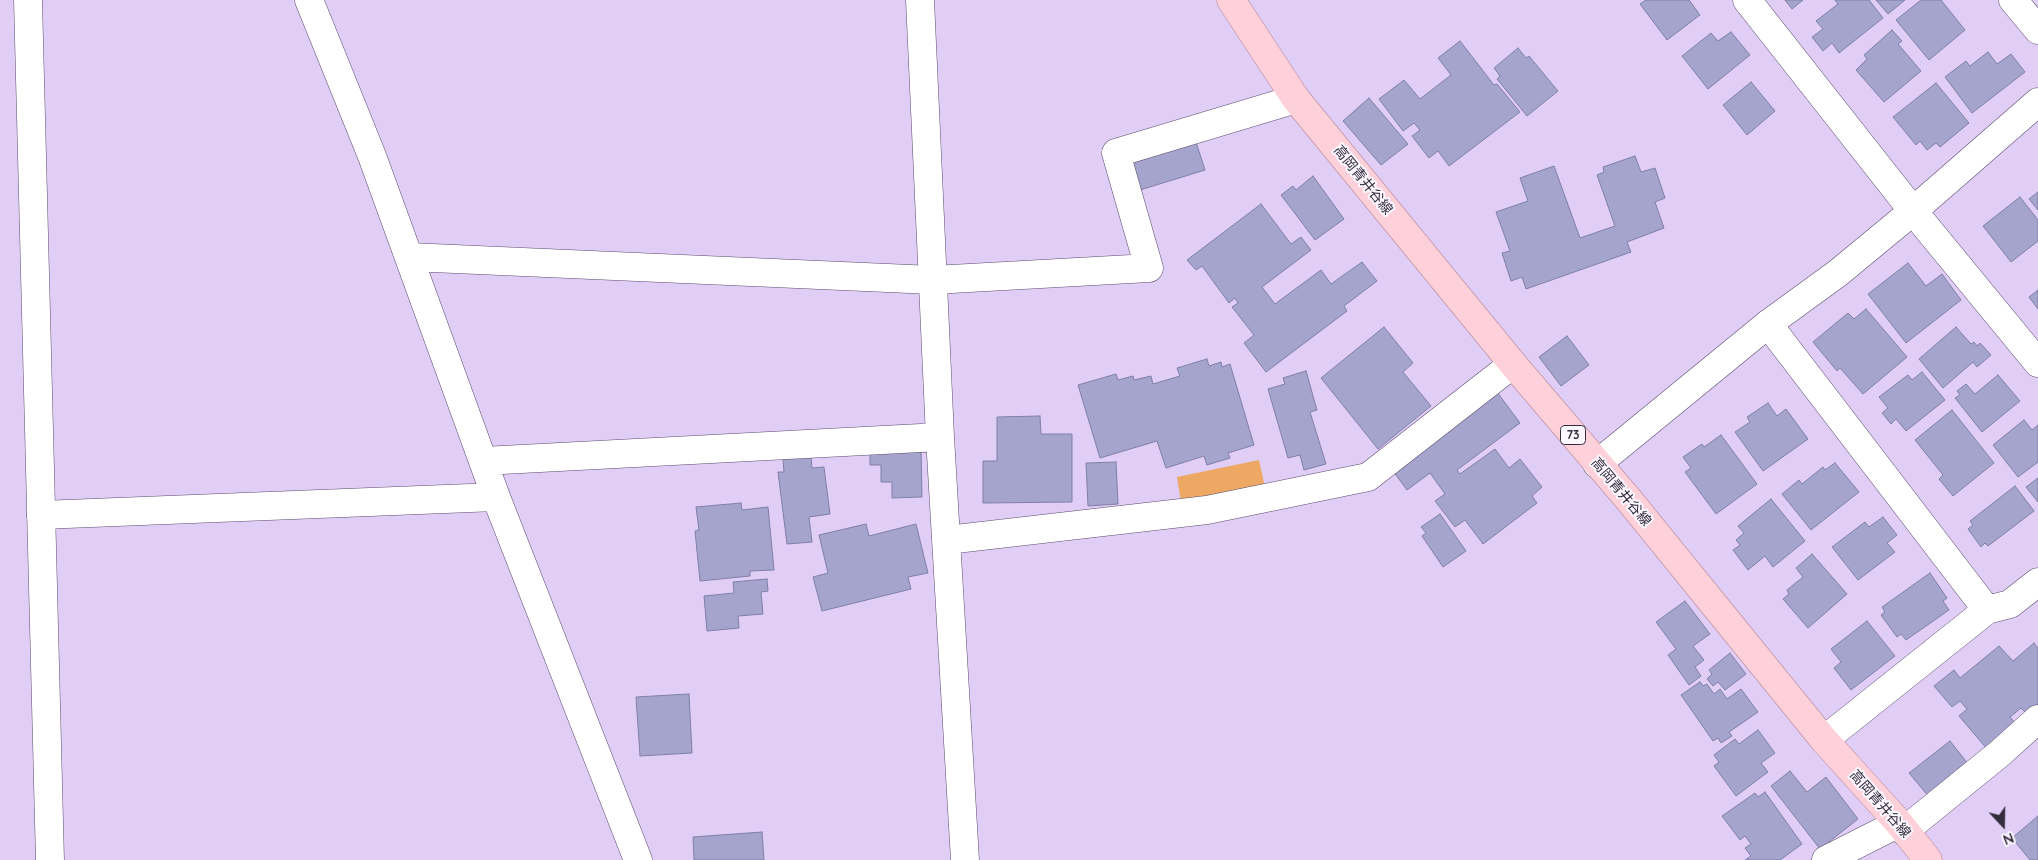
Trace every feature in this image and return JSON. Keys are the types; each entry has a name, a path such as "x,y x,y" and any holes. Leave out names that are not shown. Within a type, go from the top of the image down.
{"main road":[{"name":"高岡青井谷線","path":"1231,0 1296,99 1513,364 1629,500 1824,740 1902,827 1928,860"}],"street":[{"path":"28,0 50,860"},
{"path":"309,0 372,156 496,497 638,860"},
{"path":"920,0 940,437 965,860"},
{"path":"1747,0 1913,212 2038,363"},
{"path":"2012,0 2038,30"},
{"path":"409,257 933,280 1149,268 1116,153 1296,99"},
{"path":"1598,464 1768,324 1838,274 1913,212 2038,102"},
{"path":"1768,324 1987,610"},
{"path":"947,540 1207,510 1368,477 1513,364"},
{"path":"483,461 940,437"},
{"path":"41,515 496,497"},
{"path":"1824,740 1987,610 2010,604 2038,582"},
{"path":"1826,860 1902,827 1999,754 2038,720"}],"shaded area":[{"path":"1259,460 1266,492 1182,508 1177,477"}],"building":[{"path":"1646,0 1689,0 1700,15 1667,40 1640,4"},
{"path":"1785,0 1803,0 1792,9"},
{"path":"1835,0 1869,0 1883,18 1839,53 1832,43 1823,51 1812,37 1823,29 1816,21 1838,4"},
{"path":"1876,0 1905,0 1888,14"},
{"path":"1921,0 1941,0 1965,30 1929,60 1896,20"},
{"path":"1892,30 1902,41 1898,44 1921,71 1884,102 1856,70 1867,59 1864,55"},
{"path":"1731,32 1750,55 1708,89 1682,56 1711,33 1718,41"},
{"path":"1460,41 1494,85 1497,84 1520,112 1449,166 1438,151 1429,158 1412,136 1420,130 1414,123 1403,131 1379,99 1404,80 1420,99 1451,75 1438,58"},
{"path":"1518,48 1526,58 1529,56 1558,91 1527,116 1497,79 1500,76 1494,68"},
{"path":"1988,52 1997,64 2011,54 2025,72 1972,113 1945,77 1966,61 1970,66"},
{"path":"1751,82 1775,111 1747,135 1723,105"},
{"path":"1936,83 1969,123 1940,147 1936,143 1927,150 1920,141 1916,145 1893,117"},
{"path":"1369,98 1408,144 1381,165 1343,121"},
{"path":"1196,142 1205,170 1140,190 1132,163"},
{"path":"1635,156 1641,172 1655,168 1665,198 1655,202 1664,228 1627,242 1631,252 1526,289 1522,277 1511,281 1502,253 1510,251 1496,212 1528,201 1520,178 1554,166 1580,238 1615,226 1597,175 1604,172 1603,167"},
{"path":"1313,176 1344,219 1315,240 1281,195 1293,186 1296,190"},
{"path":"2038,192 2038,210 2029,199"},
{"path":"2020,197 2038,220 2038,241 2011,262 1983,226"},
{"path":"1261,204 1291,244 1301,237 1311,250 1262,287 1275,304 1321,270 1331,284 1362,262 1377,281 1344,306 1347,311 1266,372 1244,343 1254,335 1232,307 1238,303 1235,298 1229,303 1202,266 1196,270 1187,260"},
{"path":"1908,263 1926,286 1942,274 1961,300 1906,343 1868,294"},
{"path":"2038,290 2038,309 2029,297"},
{"path":"1866,309 1907,357 1863,394 1840,368 1837,371 1813,342 1848,313 1854,319"},
{"path":"1384,327 1413,363 1403,372 1431,406 1378,449 1321,378"},
{"path":"1956,327 1971,344 1974,342 1977,346 1980,343 1991,355 1977,367 1973,362 1943,388 1919,359"},
{"path":"1567,336 1589,365 1561,386 1539,357"},
{"path":"1207,359 1209,366 1221,362 1222,367 1230,364 1254,445 1228,453 1230,458 1207,465 1204,456 1166,468 1157,441 1100,458 1078,385 1116,374 1118,380 1133,376 1134,380 1151,376 1153,384 1180,376 1177,368"},
{"path":"1306,371 1317,410 1310,412 1326,464 1304,470 1300,455 1288,458 1268,389 1285,384 1283,378"},
{"path":"1922,372 1945,400 1906,431 1896,419 1891,424 1882,413 1888,408 1879,397 1908,375 1912,380"},
{"path":"1998,375 2020,401 1982,432 1955,398 1960,395 1957,391 1966,384 1975,394"},
{"path":"1497,392 1520,423 1457,470 1460,474 1495,449 1509,468 1520,459 1542,487 1532,496 1537,503 1483,544 1465,520 1455,527 1435,501 1445,494 1430,473 1407,490 1393,471"},
{"path":"1768,403 1777,416 1786,409 1808,439 1763,471 1735,432 1750,422 1747,417"},
{"path":"1952,410 1994,463 1953,496 1939,479 1943,475 1915,440"},
{"path":"1040,416 1041,434 1072,434 1072,502 983,503 983,461 997,461 997,417"},
{"path":"2024,420 2032,430 2038,425 2038,462 2018,477 1993,445"},
{"path":"1721,435 1757,484 1716,514 1685,472 1691,468 1683,457 1702,444 1704,447"},
{"path":"921,449 922,497 892,498 892,482 881,482 881,465 870,465 870,451"},
{"path":"811,456 812,468 824,467 830,514 809,517 812,542 787,544 778,472 784,472 783,459"},
{"path":"1116,462 1118,504 1088,506 1086,463"},
{"path":"1835,463 1859,492 1811,530 1782,494 1799,480 1802,484 1823,467 1825,470"},
{"path":"2038,478 2038,502 2026,487"},
{"path":"2015,486 2034,511 1988,546 1985,543 1981,547 1968,529 1973,525 1970,521"},
{"path":"1771,499 1805,541 1773,567 1765,556 1748,570 1733,550 1740,545 1736,540 1744,533 1738,526"},
{"path":"741,503 742,510 768,507 774,570 750,571 750,576 700,581 695,531 699,530 696,507"},
{"path":"1440,514 1466,551 1443,567 1422,536 1426,533 1421,527"},
{"path":"1883,517 1897,535 1887,543 1895,552 1858,580 1832,547 1865,522 1869,527"},
{"path":"866,524 869,536 916,524 928,573 908,577 911,589 822,611 813,577 828,573 819,535"},
{"path":"1812,554 1847,594 1808,628 1783,599 1789,594 1787,590 1803,577 1796,568"},
{"path":"1930,573 1947,598 1943,601 1949,610 1906,640 1901,634 1897,637 1881,615 1885,612 1882,607"},
{"path":"767,579 768,591 761,592 763,614 738,616 739,628 707,631 704,596 734,593 733,582"},
{"path":"1685,601 1710,634 1693,646 1704,660 1695,667 1701,676 1689,685 1668,655 1676,649 1656,622"},
{"path":"1867,621 1895,656 1851,690 1834,668 1841,662 1831,649"},
{"path":"2034,643 2038,648 2038,705 2027,714 2021,708 2010,717 2016,724 1987,749 1959,716 1967,709 1960,701 1952,707 1934,686 1954,670 1960,678 1999,646 2013,661"},
{"path":"1730,653 1746,674 1725,690 1718,682 1713,686 1707,679 1712,674 1709,670"},
{"path":"1700,682 1703,686 1707,684 1714,694 1720,689 1727,699 1741,689 1758,712 1729,732 1732,736 1721,743 1718,738 1713,741 1681,695"},
{"path":"689,694 692,753 640,756 636,697"},
{"path":"1758,730 1775,753 1761,763 1768,772 1736,796 1714,766 1719,762 1714,755 1735,739 1739,744"},
{"path":"1950,741 1969,765 1929,797 1909,773"},
{"path":"1790,771 1807,792 1826,777 1858,819 1820,849 1771,786"},
{"path":"1765,792 1802,844 1780,860 1745,860 1751,856 1745,848 1751,844 1745,836 1740,840 1722,816 1755,793 1758,797"},
{"path":"2038,816 2038,860 2030,860 2012,838"},
{"path":"762,832 764,860 694,860 693,837"}]}
